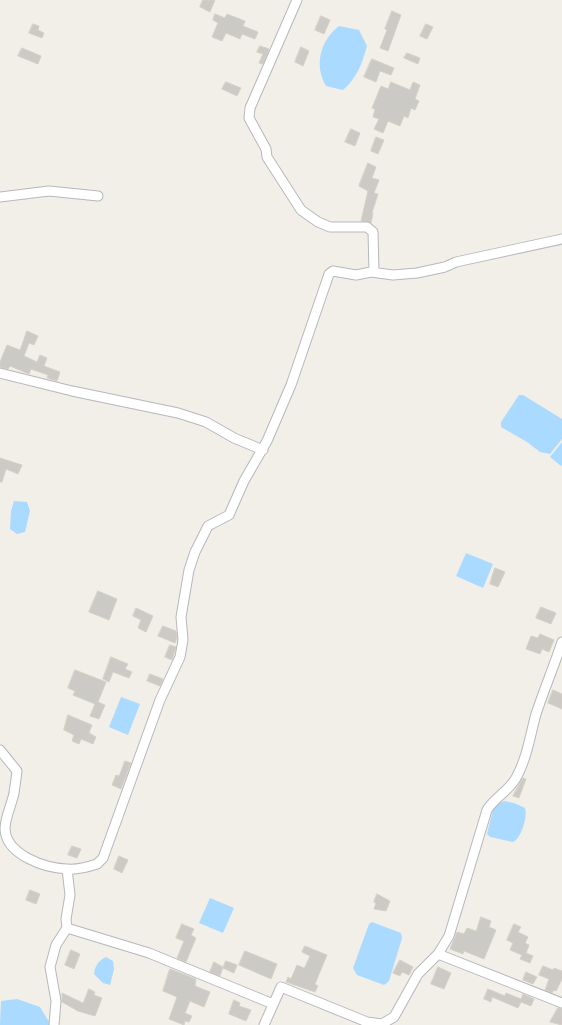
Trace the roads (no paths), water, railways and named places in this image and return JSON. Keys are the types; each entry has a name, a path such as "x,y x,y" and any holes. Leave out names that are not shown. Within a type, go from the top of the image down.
{"street":[{"path":"297,0 250,108 249,118 266,149 270,163 301,210 318,222 330,227 367,227 371,229 373,232 374,272"},
{"path":"0,197 49,191 98,196"},
{"path":"0,750 16,772 14,792 3,837 18,852 30,859 51,866 68,869 90,867 97,864 103,858 160,700 180,657 182,640 182,610 189,570 197,545 208,526 229,515 244,481 263,450 291,385 329,274 333,271 356,275 374,272 393,274 417,273 445,267 456,262 562,239"},
{"path":"0,373 72,391 178,413 206,422 234,438 263,450"},
{"path":"264,1025 278,990 281,987 367,1022 382,1024 394,1016 418,974 438,954 448,936 487,810 494,801 506,792 516,778 529,746 536,714 562,642"},
{"path":"54,1025 56,1001 50,967 56,945 67,928 66,919 70,895 68,869"},
{"path":"67,928 76,932 149,953 273,1004"},
{"path":"438,954 562,1003"}],"water":[{"path":"339,26 359,30 367,46 363,59 352,81 343,90 326,86 320,70 323,46 332,32"},
{"path":"519,395 523,395 562,419 562,439 550,454 540,452 527,442 501,427 501,422"},
{"path":"562,442 562,465 561,466 550,457"},
{"path":"14,501 27,502 30,511 25,532 17,534 10,529 11,511"},
{"path":"466,553 493,564 483,588 456,576"},
{"path":"121,697 140,704 128,735 109,727"},
{"path":"504,801 514,803 525,808 526,812 519,837 513,842 490,837 487,834 494,806"},
{"path":"210,898 234,908 223,933 199,923"},
{"path":"372,922 401,933 402,938 389,981 384,985 357,975 353,968 369,924"},
{"path":"106,957 113,961 114,969 110,985 103,983 94,974 97,964"},
{"path":"17,999 40,1007 51,1025 0,1025 1,1001"}]}
